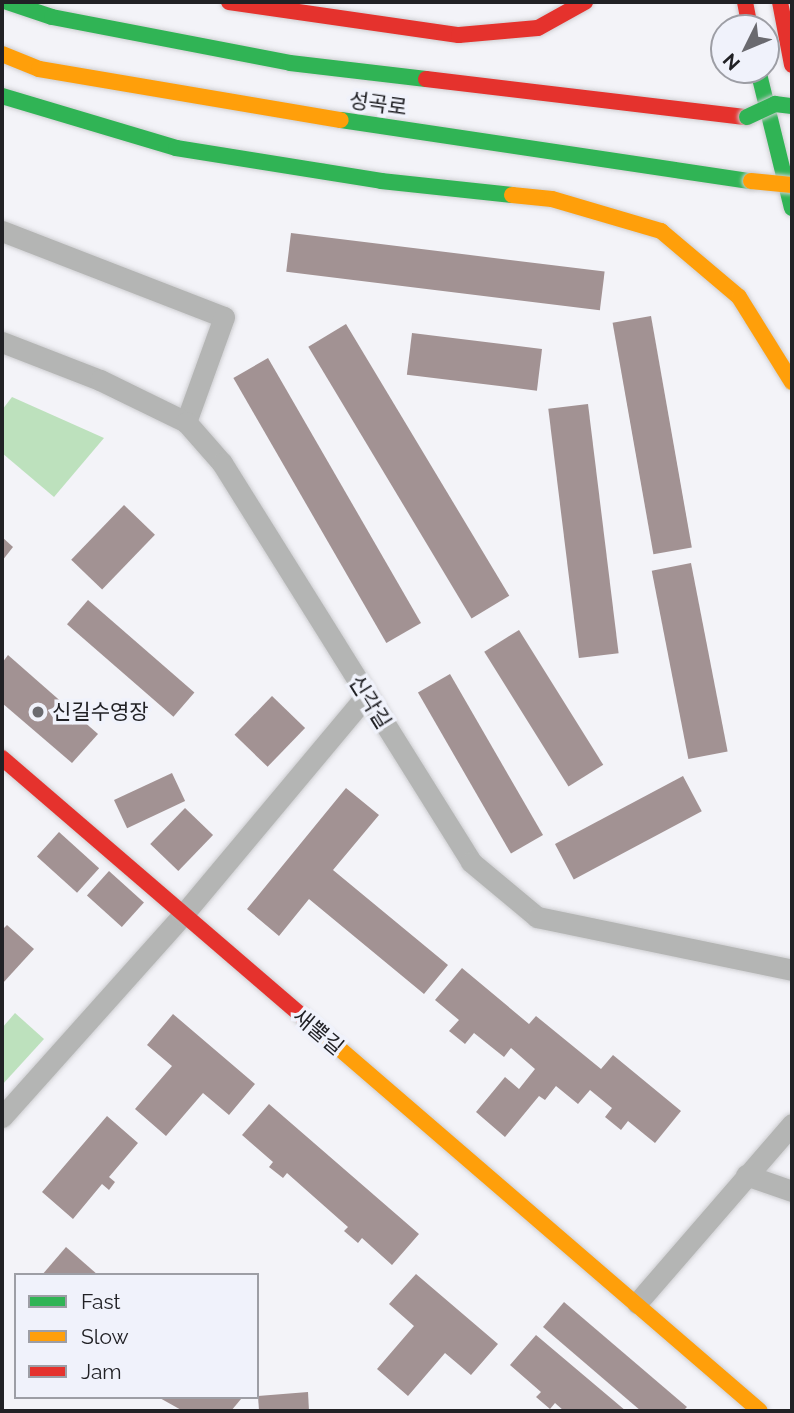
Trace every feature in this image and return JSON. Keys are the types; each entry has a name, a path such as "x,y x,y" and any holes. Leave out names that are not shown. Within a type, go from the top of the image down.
{"main road":[{"name":"성곡로","path":"7,2 52,17 290,63 792,122"},
{"path":"229,2 459,35 538,28 585,2"},
{"path":"780,2 792,65"},
{"name":"성곡로","path":"2,54 39,69 282,111 792,185"},
{"path":"761,84 792,208"},
{"path":"2,96 176,148 381,181 552,199 661,231 738,297 792,382"},
{"path":"747,117 775,104 792,106"},
{"name":"새뿔길","path":"2,758 182,916 760,1411"}],"street":[{"path":"2,231 225,317 186,422"},
{"name":"신각길","path":"2,342 100,380 186,422 222,464 471,862 537,917 792,970"},
{"path":"2,1117 182,916 366,696"},
{"path":"637,1303 792,1124"},
{"path":"746,1175 792,1191"}],"green space":[{"path":"12,397 104,438 54,497 2,453 2,410"},
{"path":"15,1013 44,1039 2,1085 2,1028"}],"building":[{"path":"291,233 605,272 600,310 286,272"},
{"path":"651,316 692,547 653,554 613,323"},
{"path":"346,324 509,596 472,618 308,347"},
{"path":"412,333 542,349 537,391 407,375"},
{"path":"268,358 421,623 386,643 233,378"},
{"path":"588,404 619,653 579,658 548,409"},
{"path":"124,505 155,535 102,590 71,560"},
{"path":"2,537 13,547 2,561"},
{"path":"691,563 728,751 688,759 652,571"},
{"path":"88,600 194,693 173,717 67,624"},
{"path":"519,630 603,765 568,787 484,652"},
{"path":"8,655 98,734 72,763 2,703 2,663"},
{"path":"450,674 543,835 511,854 418,692"},
{"path":"272,696 305,728 268,767 234,735"},
{"path":"172,773 185,801 127,828 114,800"},
{"path":"683,776 702,811 574,879 555,844"},
{"path":"346,788 379,815 333,870 448,965 424,994 309,899 279,936 247,909"},
{"path":"185,808 213,835 178,871 150,844"},
{"path":"59,832 99,868 77,893 37,857"},
{"path":"109,871 144,902 122,927 87,896"},
{"path":"7,925 34,949 2,984 2,930"},
{"path":"462,968 529,1024 536,1016 601,1069 613,1055 681,1111 655,1143 628,1121 621,1130 605,1117 612,1108 590,1090 578,1104 556,1086 545,1100 539,1096 505,1137 476,1112 505,1077 519,1089 535,1069 511,1048 504,1057 474,1033 465,1044 449,1031 459,1020 435,1000"},
{"path":"173,1014 255,1084 229,1115 203,1093 166,1136 135,1109 172,1066 147,1045"},
{"path":"269,1104 419,1234 392,1265 362,1238 358,1243 344,1231 348,1227 287,1173 283,1178 269,1167 273,1162 242,1135"},
{"path":"107,1116 138,1143 109,1177 115,1182 109,1190 102,1184 73,1219 42,1192"},
{"path":"66,1247 96,1273 44,1273"},
{"path":"416,1274 498,1344 471,1375 445,1353 408,1396 377,1369 414,1326 389,1304"},
{"path":"564,1302 687,1407 683,1411 641,1411 543,1327"},
{"path":"536,1335 626,1411 564,1411 555,1403 550,1409 536,1397 541,1392 510,1365"},
{"path":"308,1392 309,1411 259,1411 259,1396"},
{"path":"162,1399 241,1399 231,1411 183,1411"}],"traffic: fast":[{"path":"7,2 52,17 290,63 426,79"},
{"path":"761,84 792,208"},
{"path":"2,96 176,148 381,181 512,195"},
{"path":"747,117 775,104 792,106"},
{"path":"341,120 751,181"}],"traffic: slow":[{"path":"2,54 39,69 341,120"},
{"path":"751,181 792,185"},
{"path":"512,195 552,199 661,231 739,297 792,382"},
{"path":"312,1025 760,1411"}],"traffic: jam":[{"path":"229,2 459,35 538,28 585,2"},
{"path":"745,2 747,14"},
{"path":"780,2 792,65"},
{"path":"426,79 747,117"},
{"path":"2,758 312,1025"}],"place":[{"name":"신길수영장","path":"38,712"}]}
